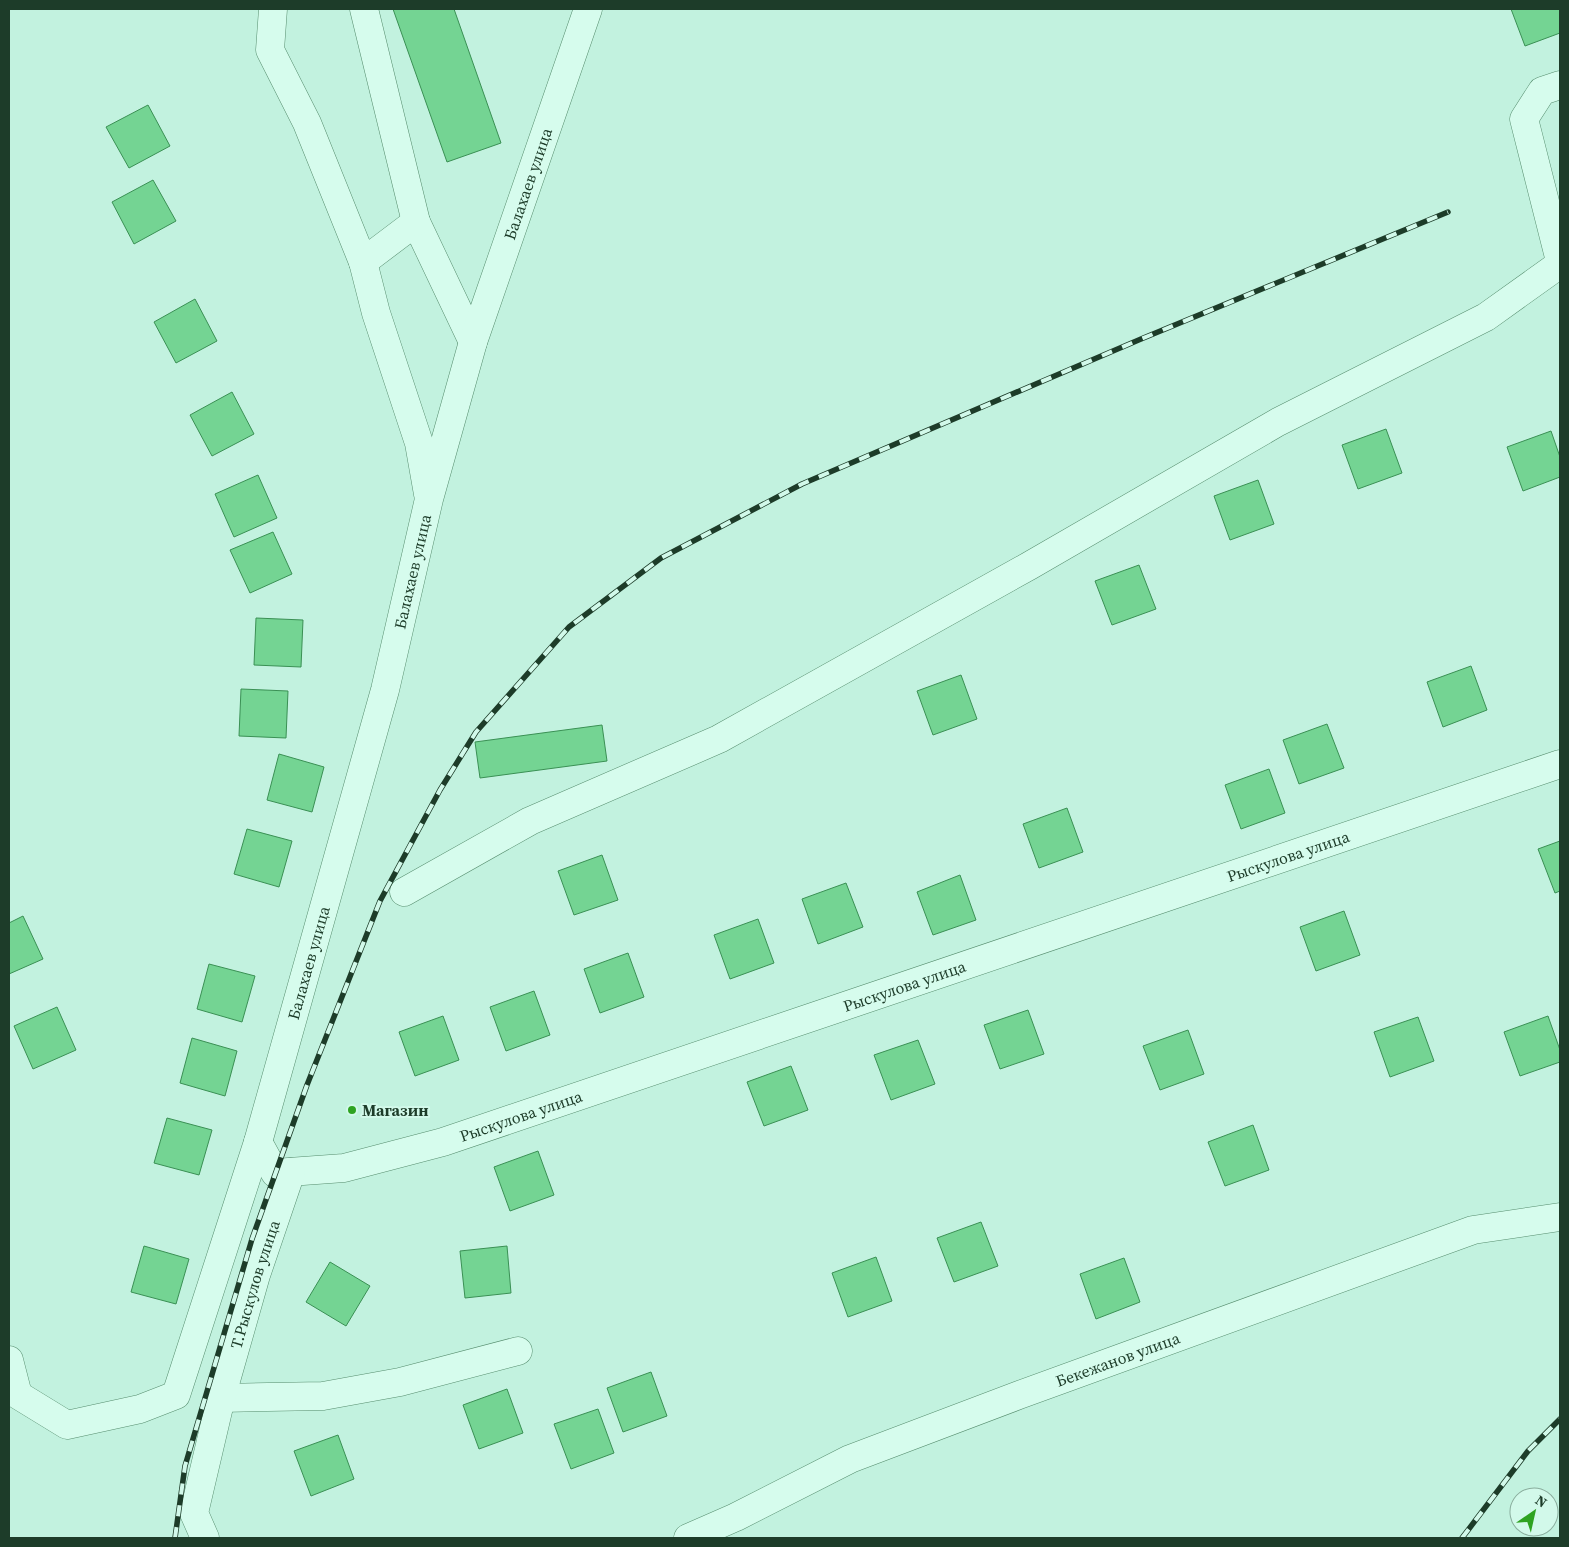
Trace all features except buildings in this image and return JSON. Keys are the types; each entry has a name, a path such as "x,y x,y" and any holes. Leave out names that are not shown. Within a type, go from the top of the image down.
{"street":[{"path":"273,9 270,50 307,123 363,262 376,313 418,442 429,499"},
{"path":"364,9 416,222 473,342"},
{"name":"Балахаев улица","path":"13,1399 67,1424 140,1409 176,1395 258,1142 385,690 429,499 473,342 588,9"},
{"path":"404,892 530,821 719,739 1029,566 1278,422 1486,317 1560,262 1524,119 1542,91 1560,85"},
{"path":"363,262 416,222"},
{"name":"Рыскулова улица","path":"258,1142 275,1173 344,1168 442,1142 1560,764"},
{"name":"Т.Рыскулов улица","path":"221,1398 256,1275 291,1172"},
{"name":"Бекежанов улица","path":"688,1538 736,1517 850,1459 1029,1392 1473,1230 1560,1217"},
{"path":"204,1538 194,1513 221,1398 323,1396 400,1382 518,1351"},
{"path":"9,1360 13,1399"}],"railway":[{"path":"175,1538 185,1466 252,1239 307,1085 380,901 440,790 476,732 569,627 661,558 802,484 1141,339 1448,212"},
{"path":"1462,1538 1528,1451 1560,1419"}],"place":[{"name":"Магазин","path":"352,1110"}]}
